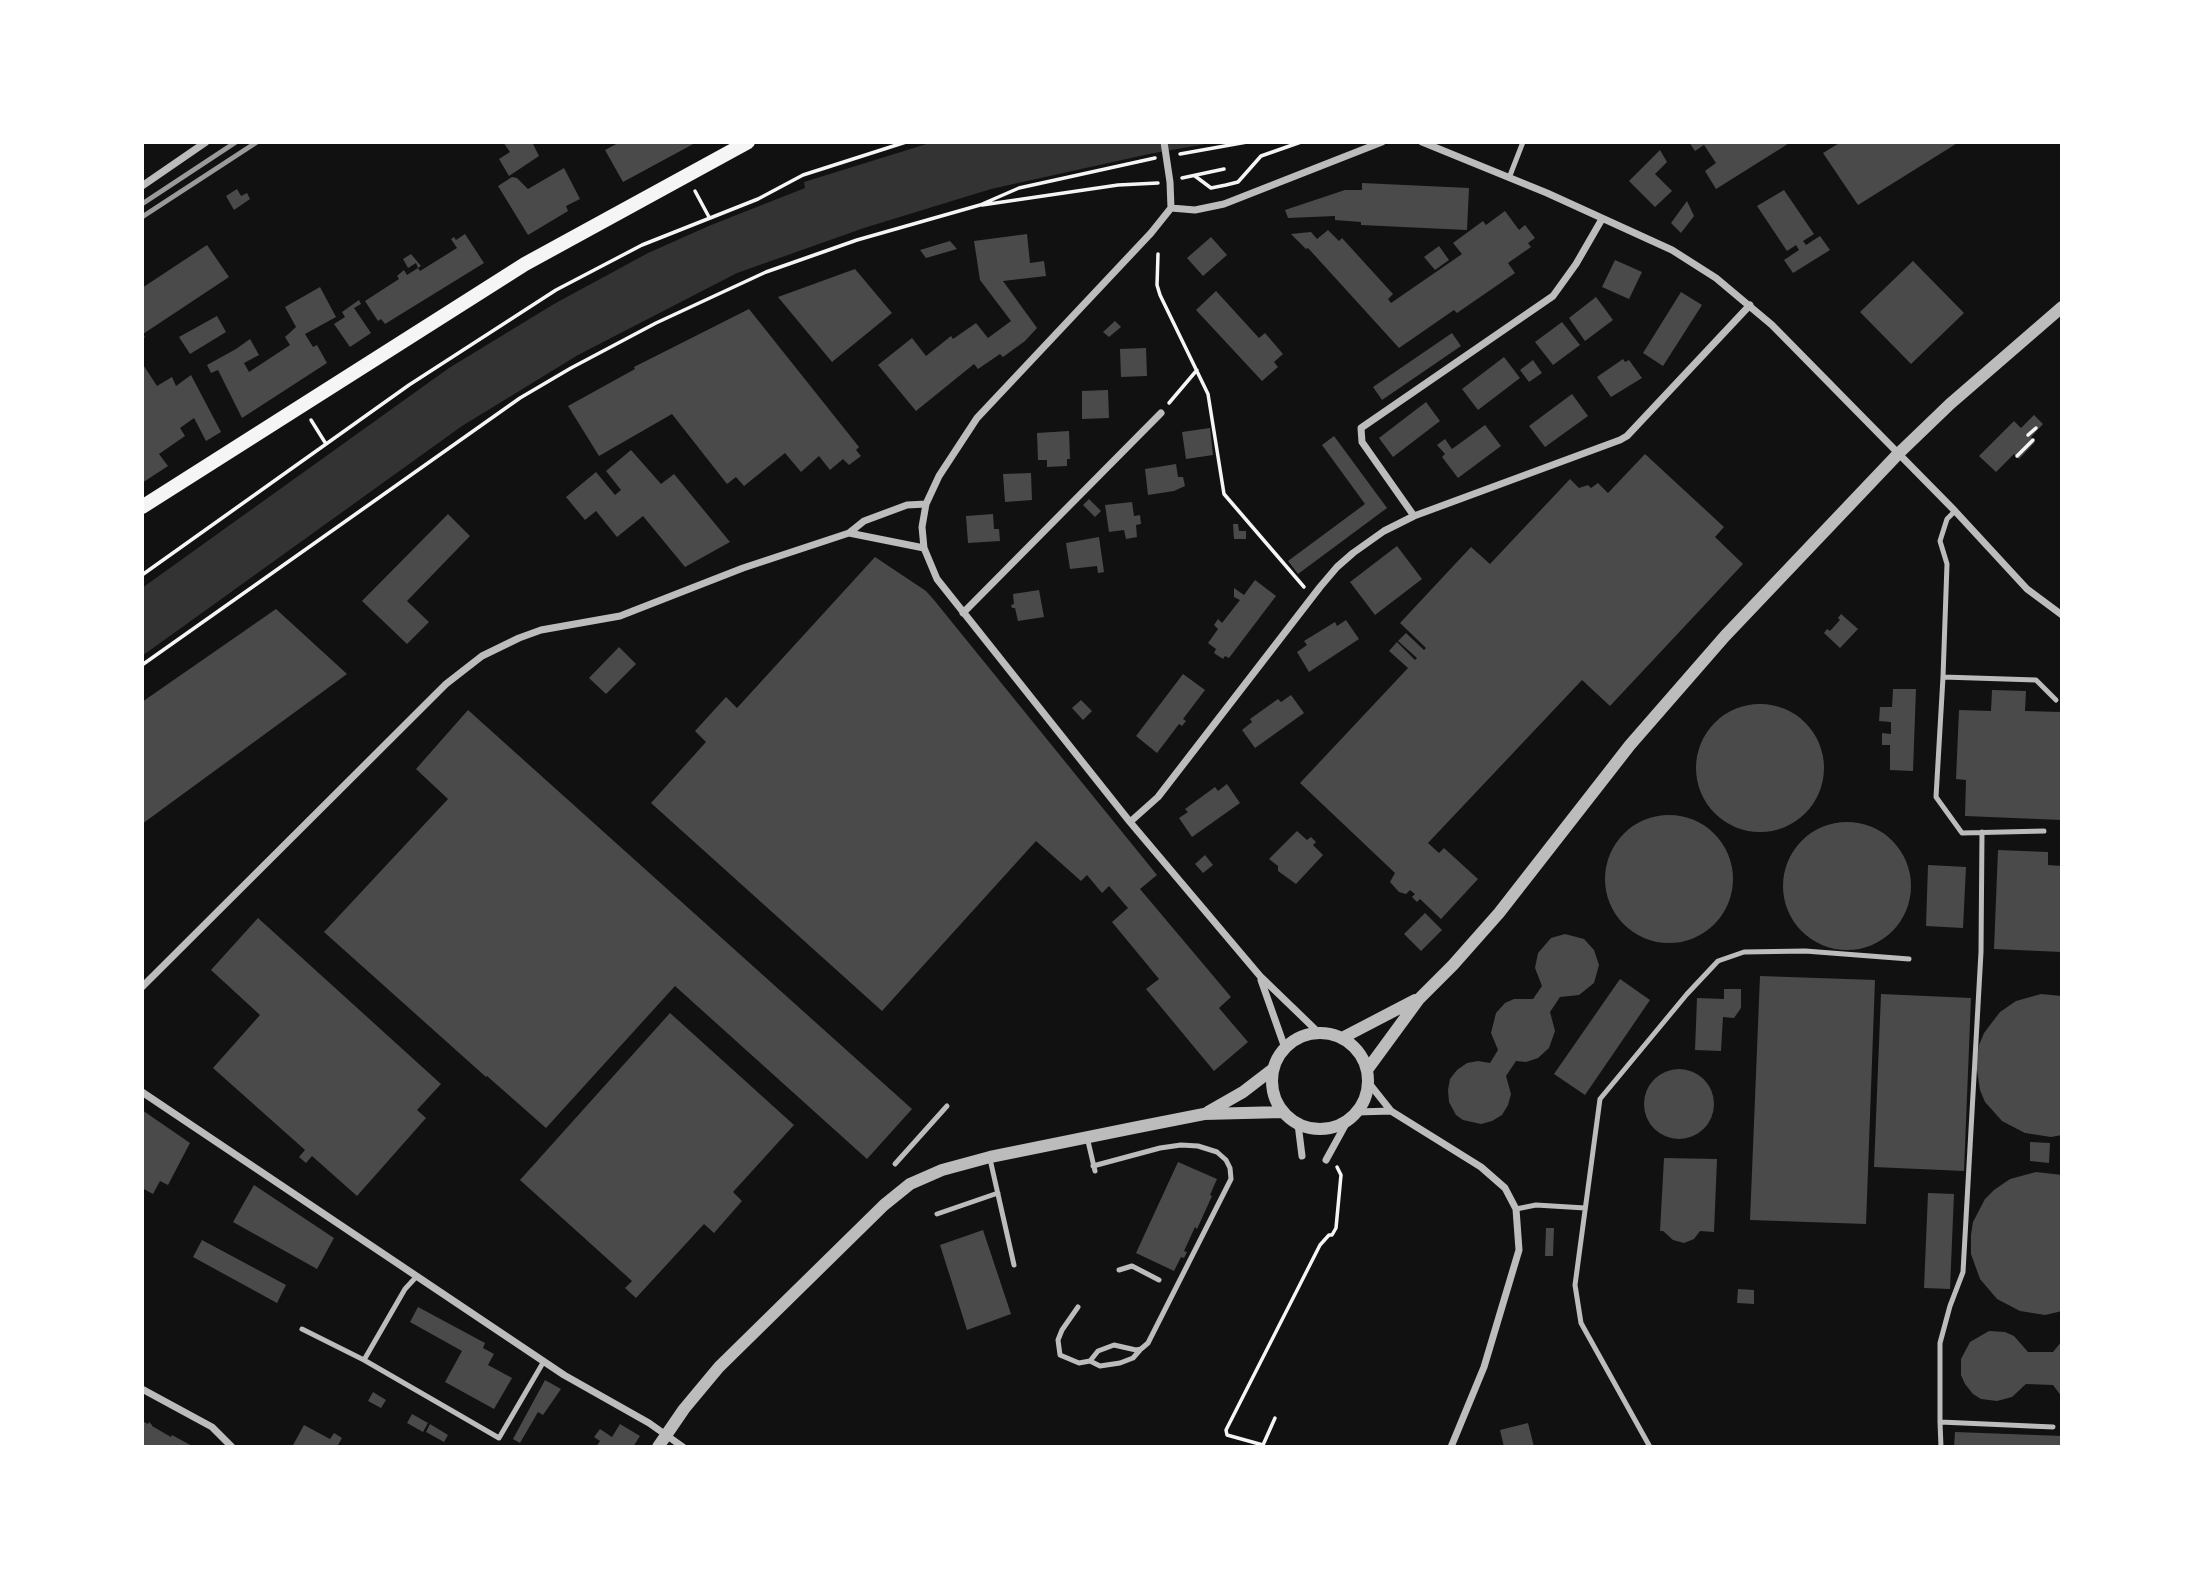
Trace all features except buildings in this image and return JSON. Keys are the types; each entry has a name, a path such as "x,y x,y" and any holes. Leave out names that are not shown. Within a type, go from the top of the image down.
{"main road":[{"path":"142,507 525,264 748,142"}],"street":[{"path":"142,186 206,142"},
{"path":"1164,142 1171,208 1151,233 977,418 939,476 926,504 922,527 924,548 937,579 1130,822 1259,976 1319,1033"},
{"path":"1171,208 1195,210 1224,204 1382,142"},
{"path":"1422,142 1672,250 1716,278 1750,305 1955,511 2027,589 2062,615"},
{"path":"1414,516 1362,442 1361,428 1553,296 1571,272 1602,219"},
{"path":"1130,822 1158,797 1313,597 1337,567 1353,553 1384,531 1414,516 1620,440 1750,305"},
{"path":"1328,1156 1363,1103 1368,1076 1419,999 1499,914 1630,745 1708,656 1898,454 1950,404 2062,307"},
{"path":"963,613 1161,413"},
{"path":"142,987 446,684 482,656 541,630 620,616 743,568 849,533 864,521 907,505 926,504"},
{"path":"849,533 924,548"},
{"path":"1259,976 1285,1048"},
{"path":"1342,1038 1419,999"},
{"path":"1204,1114 1243,1092 1273,1069 1285,1048 1307,1034 1319,1033 1342,1038 1358,1051 1368,1076 1391,1111 1481,1167 1505,1188 1516,1209 1519,1250 1484,1367 1451,1447"},
{"path":"1273,1069 1275,1099 1283,1112 1298,1124 1323,1129 1336,1126 1353,1116 1391,1111"},
{"path":"142,1092 544,1361 667,1434 683,1447"},
{"path":"658,1447 684,1409 719,1367 895,1195 910,1184 942,1170 990,1157 1204,1114 1283,1112"},
{"path":"1298,1124 1302,1156"},
{"path":"142,1389 212,1427 232,1447"}],"lane":[{"path":"1508,178 1522,142"},
{"path":"1955,511 1947,519 1940,541 1947,564 1936,797 1962,833 2045,831"},
{"path":"1943,677 2036,680 2056,700"},
{"path":"1941,1447 1940,1343 1963,1272 1981,953 1982,832"},
{"path":"1650,1447 1581,1323 1575,1285 1600,1099 1687,994 1718,961 1744,952 1805,951 1909,959"},
{"path":"895,1164 947,1106"},
{"path":"1077,1307 1062,1330 1058,1350 1060,1355 1079,1363 1090,1361 1100,1366 1133,1358 1148,1342 1231,1179 1226,1160 1217,1152 1198,1146 1160,1148 1094,1169 1087,1137"},
{"path":"990,1157 1014,1265"},
{"path":"937,1214 998,1193"},
{"path":"1516,1209 1536,1205 1586,1208"},
{"path":"1119,1270 1132,1266 1159,1280"},
{"path":"364,1360 405,1289 416,1276"},
{"path":"302,1329 364,1360 499,1438 544,1361"},
{"path":"1090,1361 1098,1351 1114,1345 1141,1349"},
{"path":"1940,1422 2053,1427"}],"path":[{"path":"142,575 409,385 556,290 642,245 758,199 803,175 906,142"},
{"path":"1172,155 1247,142"},
{"path":"1195,176 1211,188 1226,185 1238,181 1261,156 1301,142"},
{"path":"142,665 494,415 571,368 716,293 857,240 979,205 1018,188 1160,157"},
{"path":"979,205 1118,185 1170,182 1224,169"},
{"path":"694,189 709,217"},
{"path":"1157,254 1157,285 1160,295 1208,394 1224,494 1313,597"},
{"path":"1161,413 1197,370"},
{"path":"312,420 326,444"},
{"path":"2028,435 2036,428"},
{"path":"2017,456 2033,440"},
{"path":"1269,1447 1238,1440 1227,1435 1226,1430 1320,1245 1336,1228 1341,1175 1328,1156"},
{"path":"1263,1445 1275,1418"}],"shaded area":[{"path":"933,142 1217,142 991,189 864,228 737,273 578,355 462,426 142,656 142,588 449,368 554,304 648,253 805,188 804,182"}],"railway":[{"path":"142,204 236,142"},
{"path":"142,217 257,142"}]}
